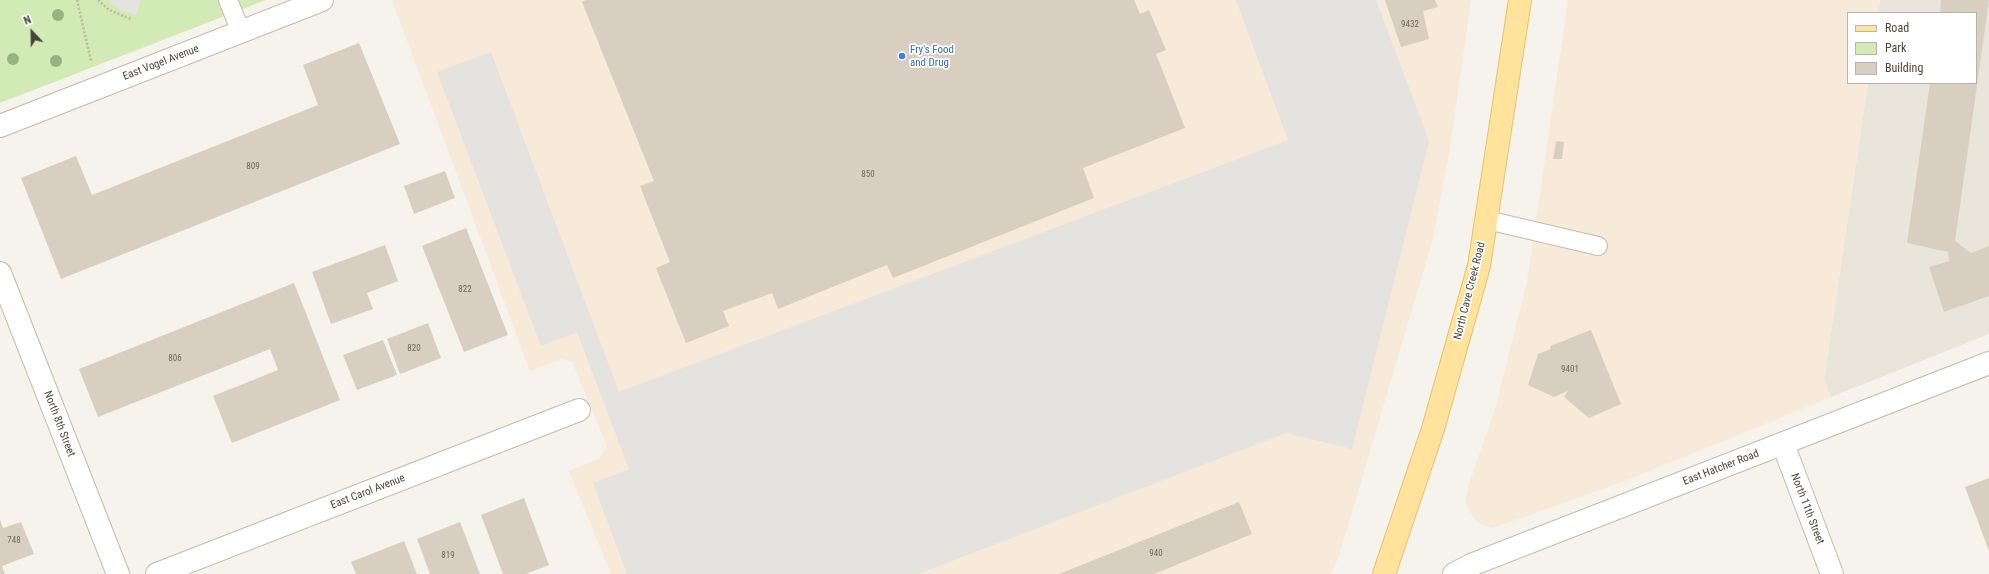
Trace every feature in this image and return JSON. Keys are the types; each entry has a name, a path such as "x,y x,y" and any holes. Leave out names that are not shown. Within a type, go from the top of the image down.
{"main road":[{"name":"North Cave Creek Road","path":"1384,574 1434,429 1479,266 1520,0"}],"street":[{"name":"East Vogel Avenue","path":"0,126 322,0"},
{"name":"North 8th Street","path":"0,273 118,574"},
{"name":"East Hatcher Road","path":"1454,574 1471,565 1989,363"},
{"name":"East Carol Avenue","path":"158,574 579,410"},
{"name":"North 11th Street","path":"1783,444 1832,574"}],"lane":[{"path":"228,0 241,32"},
{"path":"1487,220 1598,246"}],"path":[{"path":"77,0 92,63"},
{"path":"98,0 110,10 131,19"}],"shaded area":[{"path":"107,0 141,0 136,15 119,9"},
{"path":"392,0 1471,0 1450,149 1432,242 1339,556 1331,574 611,574 569,471 600,458 607,446 572,362 562,359 530,371"},
{"path":"1236,0 1376,0 1429,141 1352,449 1286,433 918,574 627,574 593,483 629,469 577,332 541,346 437,72 491,52 619,392 1288,140"},
{"path":"1568,0 1880,0 1878,12 1847,12 1847,84 1868,84 1824,380 1831,397 1625,481 1493,528 1478,523 1471,514 1465,501 1469,484 1495,409 1527,282"},
{"path":"1880,0 1989,0 1989,334 1831,397 1824,380 1868,84 1977,84 1977,12 1878,12"}],"green space":[{"path":"0,0 266,0 0,103"}],"building":[{"path":"586,0 1134,0 1140,14 1149,10 1166,50 1156,54 1185,128 1083,168 1094,198 893,278 887,265 778,309 772,293 723,311 729,326 686,343 656,268 670,262 640,186 654,181 582,2"},
{"path":"1385,0 1435,0 1438,7 1423,11 1429,39 1401,47"},
{"path":"1941,0 1989,0 1955,241 1971,253 1989,246 1989,296 1944,312 1929,267 1949,261 1948,252 1907,243 1930,84 1977,84 1977,12 1940,12"},
{"path":"359,43 400,144 61,279 21,178 76,156 92,195 318,105 303,65"},
{"path":"1556,141 1564,142 1562,159 1553,159"},
{"path":"445,171 455,198 414,214 404,186"},
{"path":"466,228 508,335 464,352 422,246"},
{"path":"385,245 398,281 367,293 373,309 331,324 312,272"},
{"path":"294,283 340,400 232,443 213,396 278,370 270,349 98,417 79,369"},
{"path":"428,323 441,358 400,374 387,339"},
{"path":"1591,330 1621,404 1589,418 1564,397 1568,391 1554,397 1528,385 1538,354 1551,349 1550,346"},
{"path":"383,340 397,375 357,390 343,355"},
{"path":"1989,478 1989,551 1965,487"},
{"path":"524,498 549,565 526,574 503,574 481,515"},
{"path":"1239,502 1252,534 1154,574 1059,574"},
{"path":"0,520 3,528 21,522 34,554 2,566 5,574 0,574"},
{"path":"460,522 480,574 430,574 417,539"},
{"path":"404,541 417,574 356,574 351,562"}],"place":[{"name":"Fry's Food and Drug","path":"902,56"}]}
